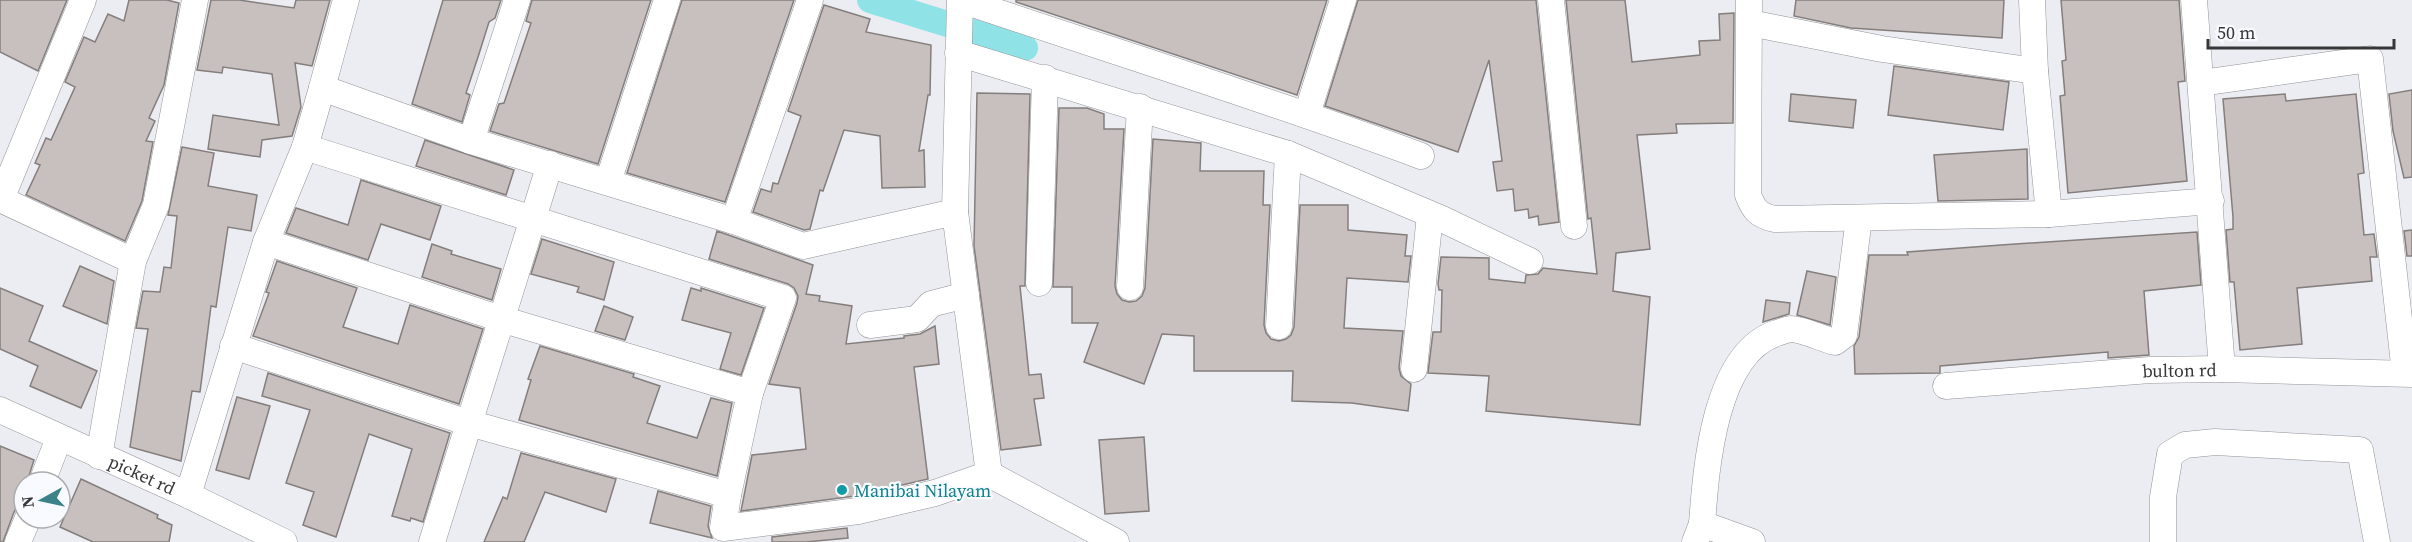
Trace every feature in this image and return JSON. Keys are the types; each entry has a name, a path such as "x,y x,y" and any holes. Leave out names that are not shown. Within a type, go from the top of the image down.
{"street":[{"path":"83,0 1,199 133,261"},
{"path":"99,456 133,261 156,206 195,0"},
{"path":"188,495 266,242 305,147 346,0"},
{"path":"471,141 517,0"},
{"path":"608,182 667,0"},
{"path":"734,221 810,0"},
{"path":"1308,114 1343,0"},
{"path":"1551,0 1574,226"},
{"path":"2032,0 2035,71 2049,214"},
{"path":"2194,0 2222,369"},
{"path":"989,474 955,212 960,4 1308,114 1421,156"},
{"path":"2035,71 1882,49 1749,11 1748,195 1753,210 1774,219 1859,218 2049,214 2211,201"},
{"path":"958,46 1045,78 1288,154 1431,214 1530,261"},
{"path":"2201,83 2370,58 2409,373"},
{"path":"1039,284 1045,78"},
{"path":"322,88 471,141 734,221 803,246 955,212"},
{"path":"1130,288 1140,107"},
{"path":"305,147 783,298 750,393 728,495 724,535 858,511 935,494 989,474 1116,542"},
{"path":"1279,326 1288,154"},
{"path":"432,542 550,164"},
{"path":"1414,369 1431,214"},
{"path":"1752,542 1699,533 1717,415 1739,363 1754,344 1791,329 1835,342 1844,335 1859,218"},
{"path":"266,242 501,319 750,393"},
{"path":"870,325 917,319 931,304 966,295"},
{"path":"233,346 469,423 728,495"},
{"name":"bulton rd","path":"1946,386 2150,370 2222,369 2409,373"},
{"name":"picket rd","path":"0,410 188,495 284,542"},
{"path":"47,470 59,438"},
{"path":"2163,542 2163,497 2170,454 2185,445 2215,442 2360,450 2377,542"}],"building":[{"path":"0,0 67,0 38,71 0,52"},
{"path":"129,0 167,0 179,3 164,85 149,118 155,121 146,141 153,142 142,201 125,241 26,195 40,165 35,163 46,138 51,140 75,87 65,82 84,37 95,42 108,14 124,21"},
{"path":"211,0 239,0 294,8 296,0 330,0 312,66 295,63 301,107 292,136 262,140 260,157 208,149 213,115 279,125 272,74 223,67 222,73 197,70"},
{"path":"443,0 501,0 495,18 489,22 466,93 470,95 462,122 412,104"},
{"path":"532,0 651,0 598,164 490,131 499,104 504,103 531,23 526,21"},
{"path":"682,0 794,0 725,202 627,173"},
{"path":"1016,0 1327,0 1297,95 1016,2"},
{"path":"1358,0 1536,0 1559,222 1539,225 1538,216 1529,218 1528,209 1515,211 1513,189 1497,191 1493,162 1502,161 1489,60 1458,152 1325,106"},
{"path":"1566,0 1625,0 1632,62 1700,55 1699,41 1720,40 1719,14 1734,13 1733,123 1676,124 1677,133 1637,135 1650,249 1616,253 1613,291 1650,297 1640,425 1486,411 1489,376 1428,373 1433,332 1441,332 1442,290 1439,290 1438,284 1441,257 1489,258 1489,279 1525,283 1526,275 1538,274 1543,268 1597,274 1591,218 1588,219"},
{"path":"1796,0 2004,0 2002,38 1851,28 1794,16"},
{"path":"2061,0 2179,0 2185,81 2178,82 2187,181 2068,193 2060,96 2065,95 2062,61 2066,60"},
{"path":"824,5 870,19 866,32 931,45 930,95 928,95 919,151 924,150 925,187 882,188 880,136 844,130 823,191 820,190 810,229 804,230 753,212 761,189 771,192 773,183 778,184 801,116 788,111"},
{"path":"1894,66 2009,82 2003,130 1888,115"},
{"path":"2412,90 2412,177 2404,178 2393,131 2389,94"},
{"path":"977,93 1030,94 1025,286 1020,286 1029,375 1041,374 1044,398 1034,399 1041,445 1001,450 974,246"},
{"path":"1791,94 1856,100 1853,128 1789,121"},
{"path":"2285,94 2286,101 2356,94 2364,173 2358,174 2364,235 2374,234 2377,257 2370,257 2372,281 2297,288 2302,344 2240,350 2234,282 2230,282 2226,230 2233,229 2233,217 2223,99"},
{"path":"1059,108 1087,108 1104,114 1104,129 1124,129 1115,286 1122,300 1136,301 1142,296 1145,288 1153,139 1201,143 1200,171 1264,171 1263,205 1270,205 1264,325 1271,339 1279,341 1286,339 1291,335 1294,327 1300,205 1348,205 1348,230 1407,235 1405,256 1411,256 1408,282 1347,278 1344,328 1403,331 1399,368 1401,376 1411,384 1408,411 1352,403 1292,401 1293,371 1194,371 1194,336 1162,334 1144,384 1084,362 1098,323 1072,323 1072,287 1053,287"},
{"path":"425,140 514,170 506,195 416,166"},
{"path":"182,147 214,153 208,186 257,195 251,231 228,227 216,307 211,306 200,392 192,391 181,461 130,447 148,329 136,328 143,291 160,292 164,267 171,268 177,216 168,215"},
{"path":"2027,149 2028,199 1938,201 1934,155"},
{"path":"361,180 441,206 430,240 381,224 368,260 286,233 296,208 348,225"},
{"path":"2412,230 2412,256 2407,256 2404,231"},
{"path":"717,231 813,265 806,294 820,296 819,301 852,306 846,344 904,338 904,336 920,334 935,326 939,364 914,367 928,479 855,496 741,511 752,455 806,449 800,388 769,384 798,296 794,288 788,284 709,259"},
{"path":"2197,232 2201,285 2144,291 2149,355 2108,358 2108,352 1940,366 1940,373 1855,374 1854,346 1859,337 1869,255 1908,255 1907,252"},
{"path":"542,239 614,262 604,300 577,292 579,287 531,274"},
{"path":"432,244 452,251 451,254 501,269 492,300 422,277"},
{"path":"277,261 357,288 343,327 398,344 410,305 483,329 459,404 253,336 269,293 266,292"},
{"path":"80,266 114,281 107,324 63,306"},
{"path":"1807,271 1836,277 1830,325 1797,315"},
{"path":"0,288 43,306 29,341 97,371 81,408 30,386 38,366 0,349"},
{"path":"691,288 701,291 701,288 764,308 741,375 720,369 731,333 682,320"},
{"path":"1766,300 1790,303 1789,314 1763,322"},
{"path":"604,306 633,317 625,340 595,331"},
{"path":"540,346 634,374 633,377 660,386 647,423 697,438 711,398 732,403 717,476 519,420 531,380 528,379"},
{"path":"268,373 450,433 423,522 392,516 412,449 369,434 336,537 303,525 314,492 286,483 310,410 262,396"},
{"path":"237,397 270,406 249,479 216,470"},
{"path":"1144,437 1149,511 1105,514 1099,440"},
{"path":"0,446 34,460 31,470 12,470 12,517 3,542 0,542"},
{"path":"521,453 616,479 606,512 545,492 524,542 484,542 503,497 507,499"},
{"path":"81,479 158,515 157,518 172,525 169,542 93,542 67,530 72,530 72,500"},
{"path":"658,491 711,506 708,526 712,538 650,523"},
{"path":"847,528 848,538 772,542 772,537"}],"waterway":[{"path":"870,0 1025,48"}],"place":[{"name":"Manibai Nilayam","path":"842,490"}]}
